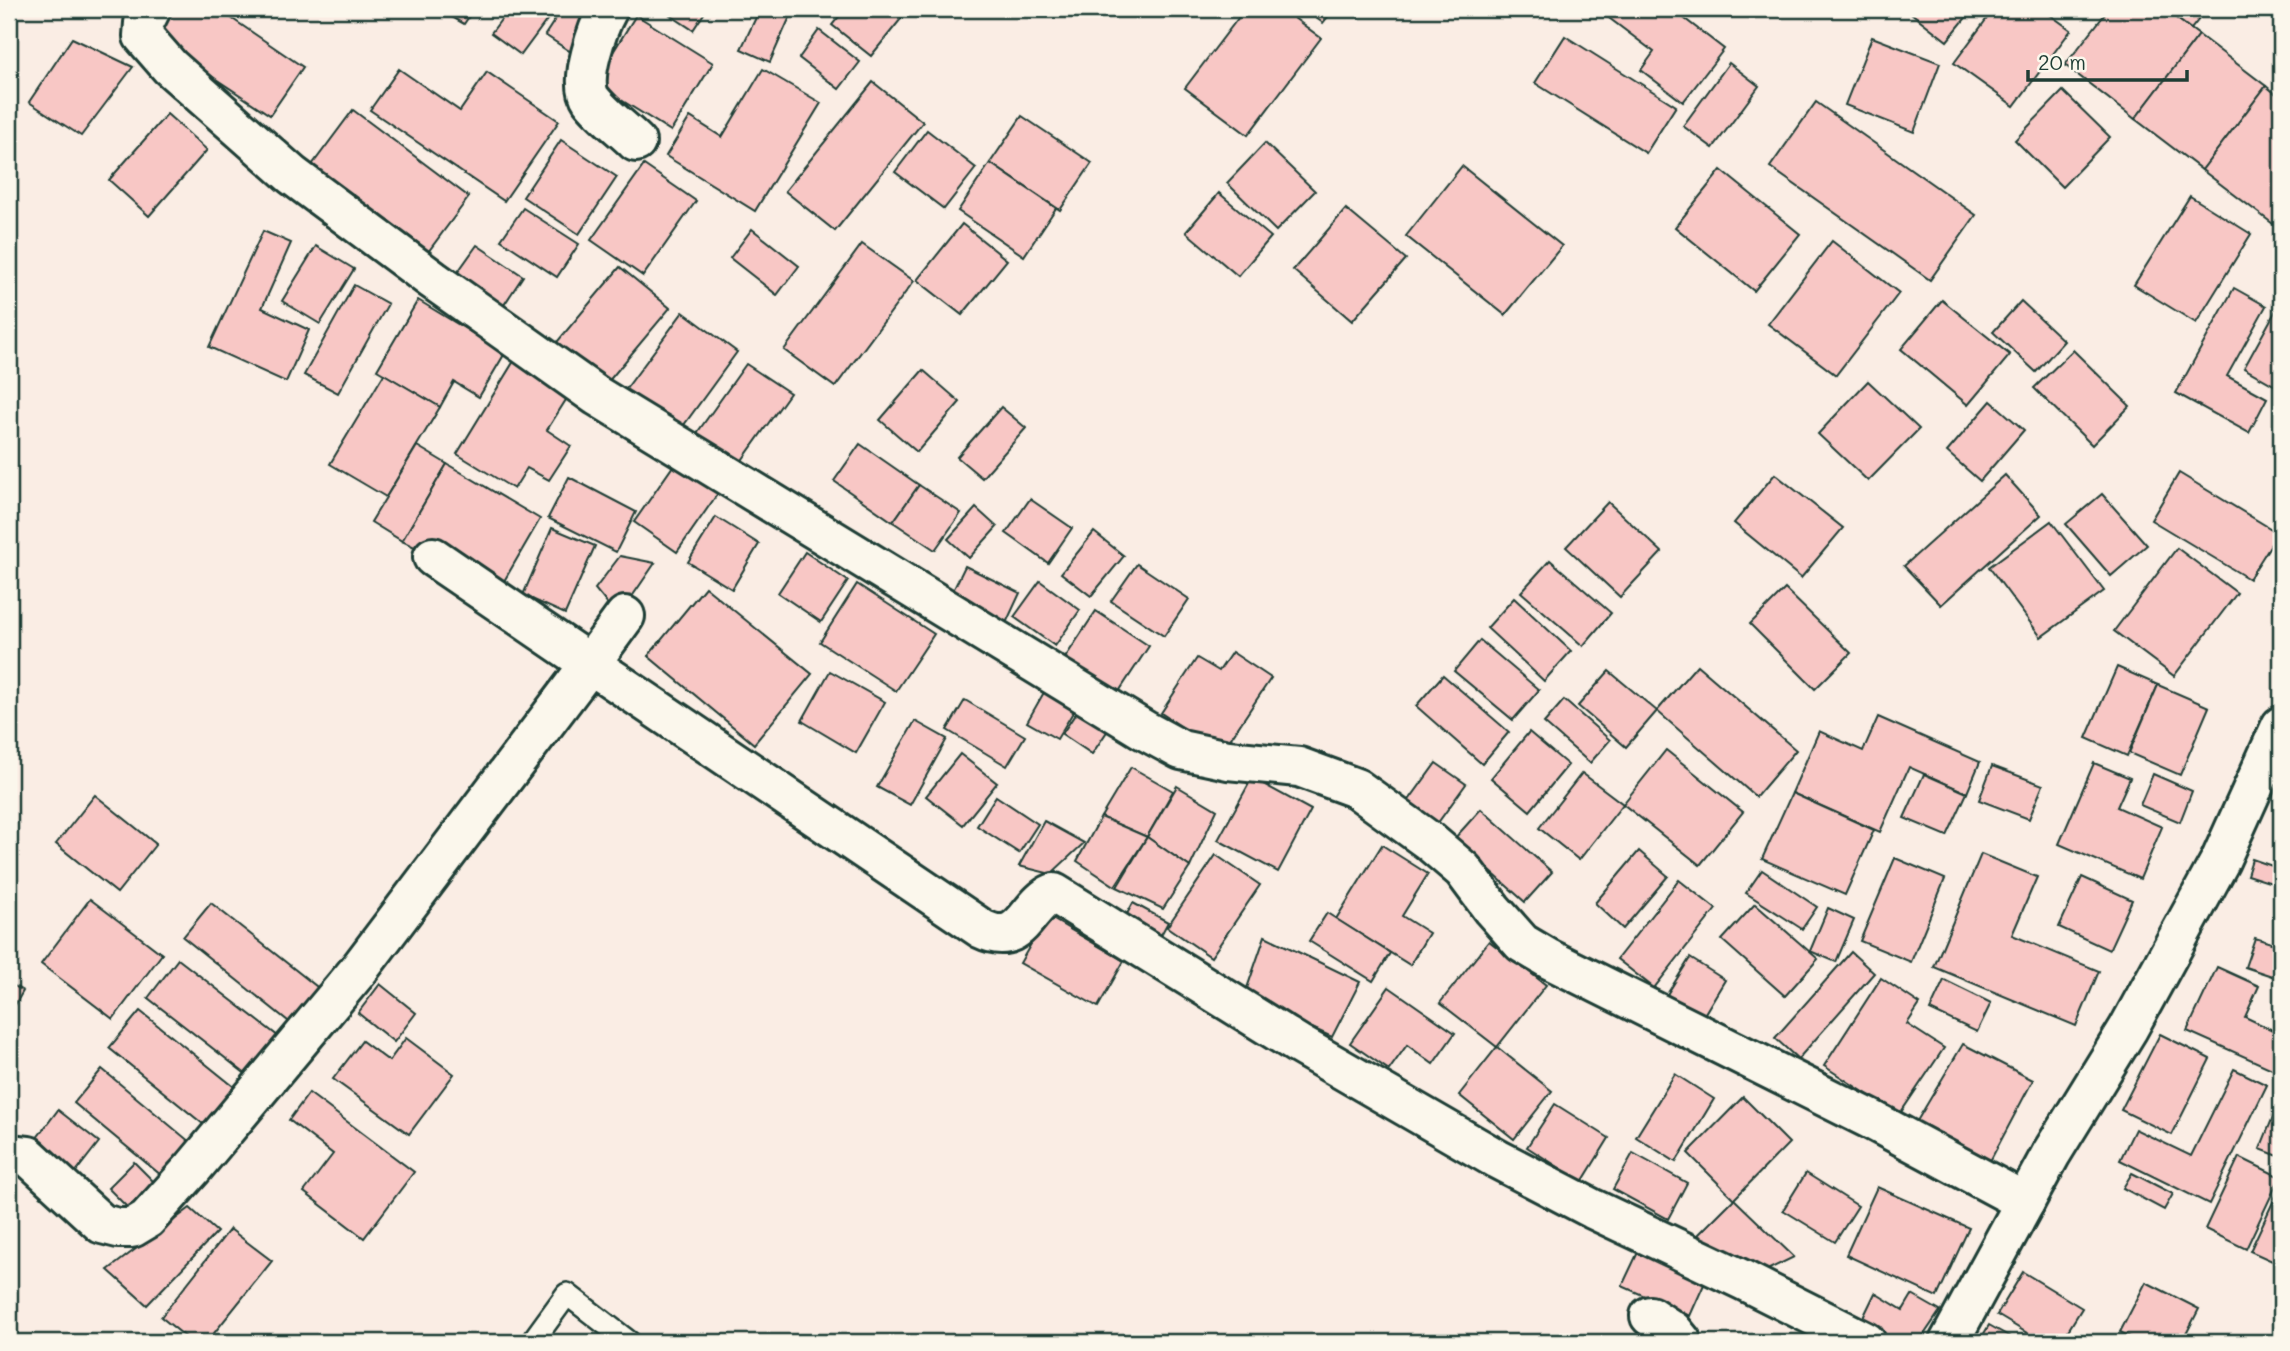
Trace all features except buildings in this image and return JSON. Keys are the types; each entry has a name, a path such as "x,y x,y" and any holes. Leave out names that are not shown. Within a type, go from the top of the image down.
{"street":[{"path":"151,9 143,30 143,36 150,46 188,84 292,175 433,280 597,396 1181,750 1228,760 1299,767 1356,788 1429,841 1463,870 1522,943 1870,1119 2025,1202"},
{"path":"608,9 596,36 586,83 590,98 636,142"},
{"path":"433,556 982,929 993,934 1005,934 1023,925 1043,898 1054,893 1298,1044 1497,1159 1593,1209 1866,1342"},
{"path":"9,1154 28,1156 102,1224 132,1228 147,1219 357,972 625,616"},
{"path":"1949,1342 2051,1154 2128,1029 2220,861 2281,726"},
{"path":"1650,1316 1673,1331 1682,1342"}],"lane":[{"path":"532,1342 567,1294 629,1342"}]}
